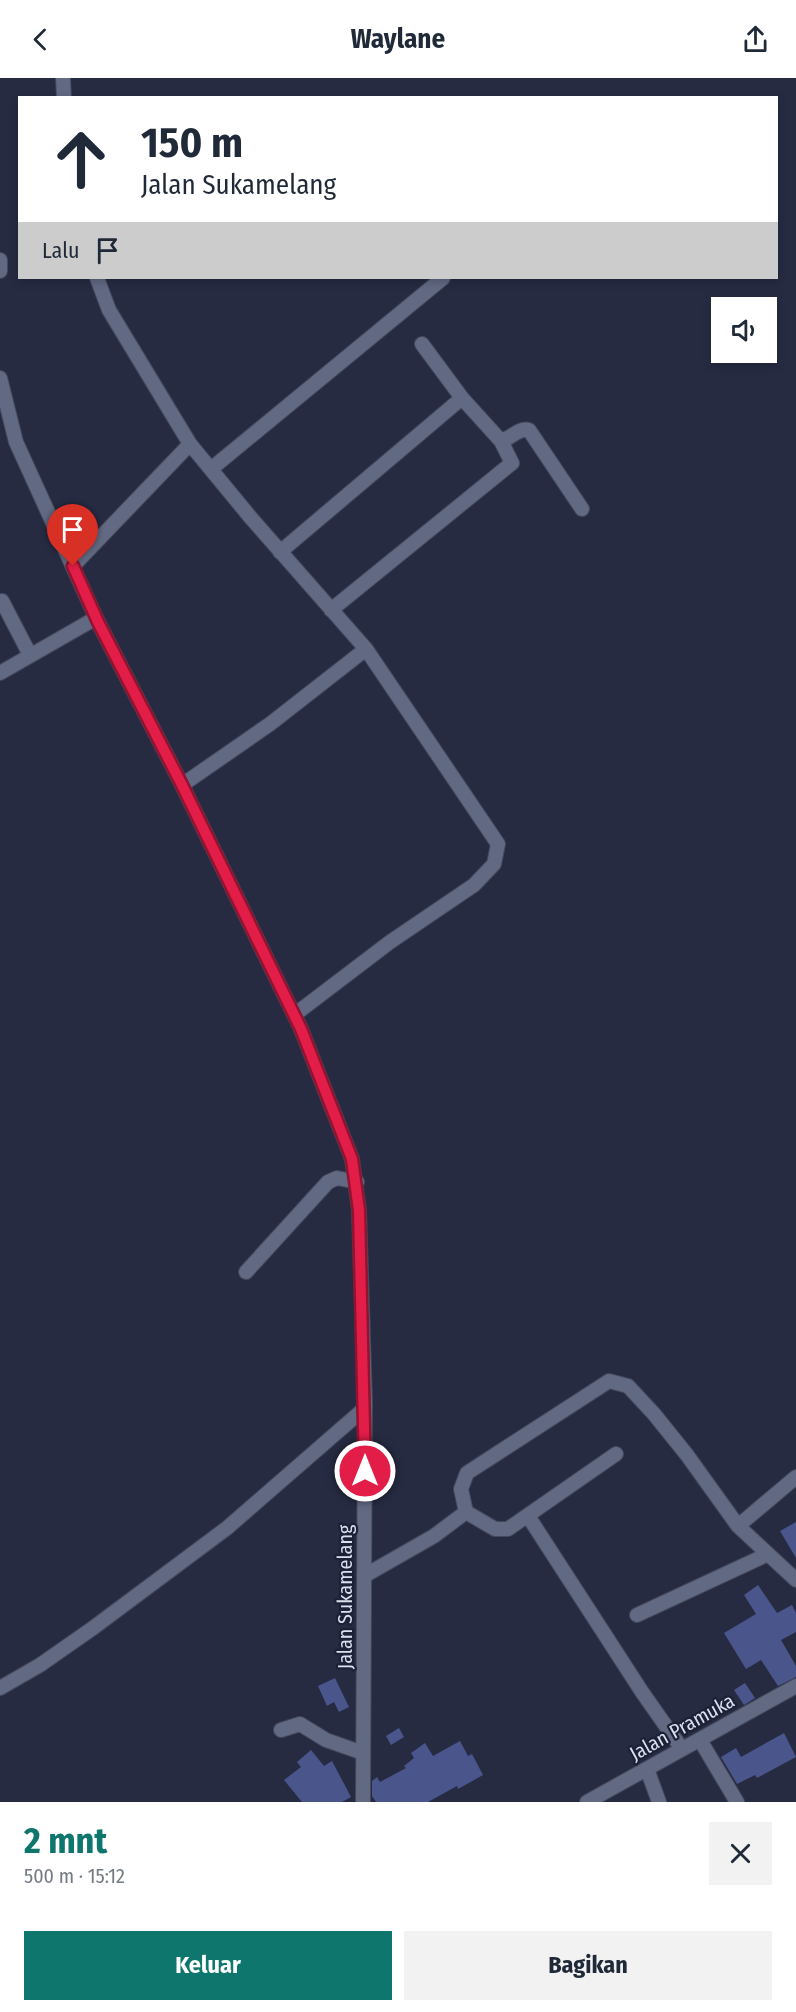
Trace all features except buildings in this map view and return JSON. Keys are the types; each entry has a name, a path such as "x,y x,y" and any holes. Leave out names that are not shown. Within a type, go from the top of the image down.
{"street":[{"path":"63,78 64,96"},
{"path":"0,260 0,271"},
{"path":"0,378 16,442 96,618 182,785 294,1015 390,942 474,885 489,870 497,855 494,835 366,649 280,552 190,444 110,310 97,279"},
{"path":"211,469 442,279"},
{"path":"331,610 512,463 501,441 462,398 422,344"},
{"path":"280,552 462,398"},
{"path":"501,441 522,430 529,430 582,509"},
{"path":"73,566 190,444"},
{"path":"2,601 30,655"},
{"path":"0,673 96,618"},
{"path":"182,785 270,724 366,649"},
{"name":"Jalan Sukamelang","path":"294,1015 352,1159 356,1178 365,1408 363,1802"},
{"path":"246,1272 328,1182 337,1178 356,1178"},
{"path":"616,1454 508,1529 501,1531 466,1512 461,1489 467,1473 600,1384 612,1381 628,1386 654,1414 687,1455 738,1526 766,1555 796,1580"},
{"path":"0,1688 40,1665 84,1634 227,1528 365,1408"},
{"path":"738,1526 796,1477"},
{"path":"364,1576 434,1536 466,1512"},
{"path":"528,1516 642,1692 682,1749"},
{"path":"637,1615 766,1555"},
{"name":"Jalan Pramuka","path":"587,1802 796,1686"},
{"path":"281,1730 300,1724 326,1740 363,1753"},
{"path":"700,1740 737,1802"},
{"path":"647,1769 659,1802"}],"route":[{"path":"73,566 98,622 182,785 301,1029 352,1159 359,1210 365,1471"}]}
